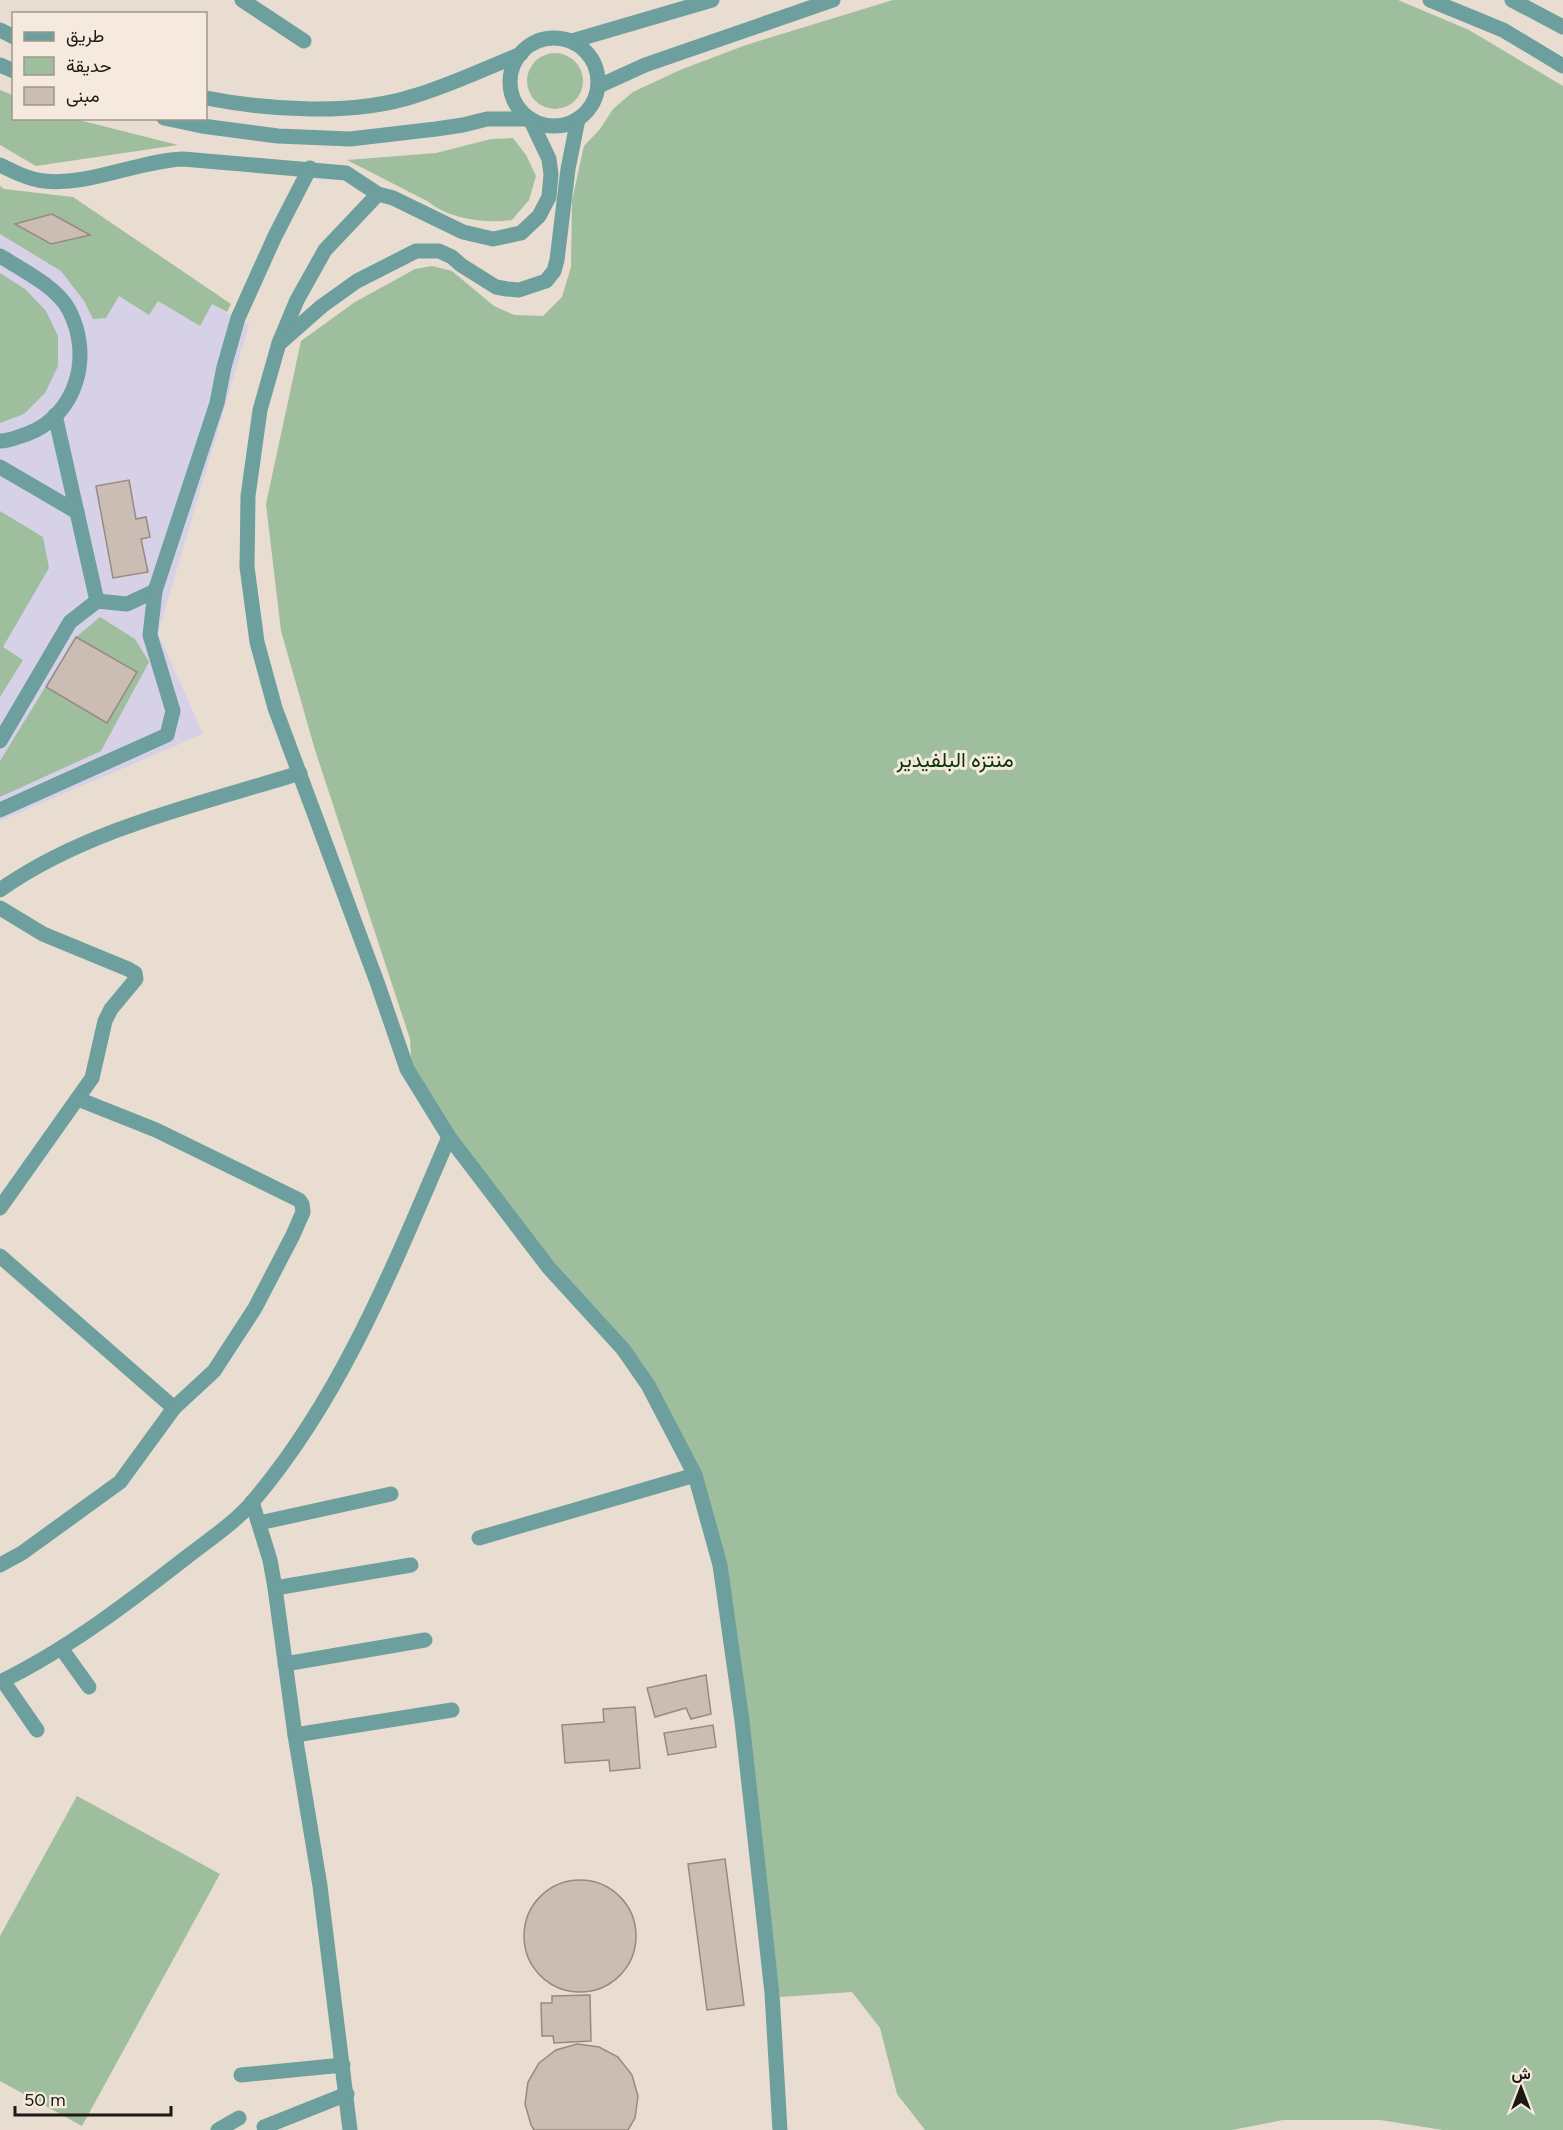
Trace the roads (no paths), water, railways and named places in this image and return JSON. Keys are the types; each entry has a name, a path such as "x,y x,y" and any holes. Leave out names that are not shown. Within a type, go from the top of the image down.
{"street":[{"path":"242,0 304,41"},
{"path":"572,41 712,0"},
{"path":"598,86 645,65 833,0"},
{"path":"1430,0 1503,30 1563,66"},
{"path":"1512,0 1563,27"},
{"path":"207,98 288,108 357,108 413,97 520,54 539,40 556,38 572,41 588,53 594,63 598,74 598,86 592,105 578,119 559,126 544,125 530,119 519,109 511,88 513,66 520,54"},
{"path":"174,120 278,136 350,139 436,129 487,119 530,119"},
{"path":"0,165 20,175 43,181 61,181 174,159 310,168 346,173 378,194 393,198 463,232 493,239 521,233 539,216 549,198 551,174 549,159 530,119"},
{"path":"279,344 322,306 357,281 416,251 439,251 452,256 461,265 496,287 519,290 546,281 554,271 557,260 568,169 578,119"},
{"path":"0,810 167,735 173,711 150,635 155,591 217,403 224,367 238,318 310,168"},
{"path":"378,194 326,250 297,300 279,344 260,410 248,496 247,567 257,642 275,708 407,1069 450,1137 549,1268 624,1349 648,1385 694,1475 720,1565 742,1721 772,1992 780,2130"},
{"path":"0,256 44,284 68,308 80,340 79,374 65,405 40,429 8,441 0,441"},
{"path":"55,415 97,601"},
{"path":"0,467 77,512"},
{"path":"0,741 70,622 97,601 127,604 155,591"},
{"path":"0,890 24,873 107,833 300,773"},
{"path":"0,909 44,934 135,974 136,979 108,1015 92,1078 0,1208"},
{"path":"0,1565 22,1553 120,1482 174,1408 214,1371 255,1308 293,1236 303,1207 294,1197 246,1173 156,1130 78,1099"},
{"path":"37,1730 2,1681 61,1648 99,1623 230,1524 252,1502 285,1462 312,1421 345,1362 392,1269 450,1137"},
{"path":"0,1256 174,1408"},
{"path":"479,1538 694,1475"},
{"path":"259,1523 391,1494"},
{"path":"252,1502 270,1560 275,1588 295,1735 320,1886 350,2130"},
{"path":"275,1588 411,1565"},
{"path":"285,1664 425,1640"},
{"path":"61,1648 89,1687"},
{"path":"295,1735 452,1710"},
{"path":"241,2075 343,2065"},
{"path":"266,2130 264,2127 347,2094"},
{"path":"218,2130 239,2118"}],"park label":[{"name":"منتزه البلفيدير","path":"955,760"}]}
